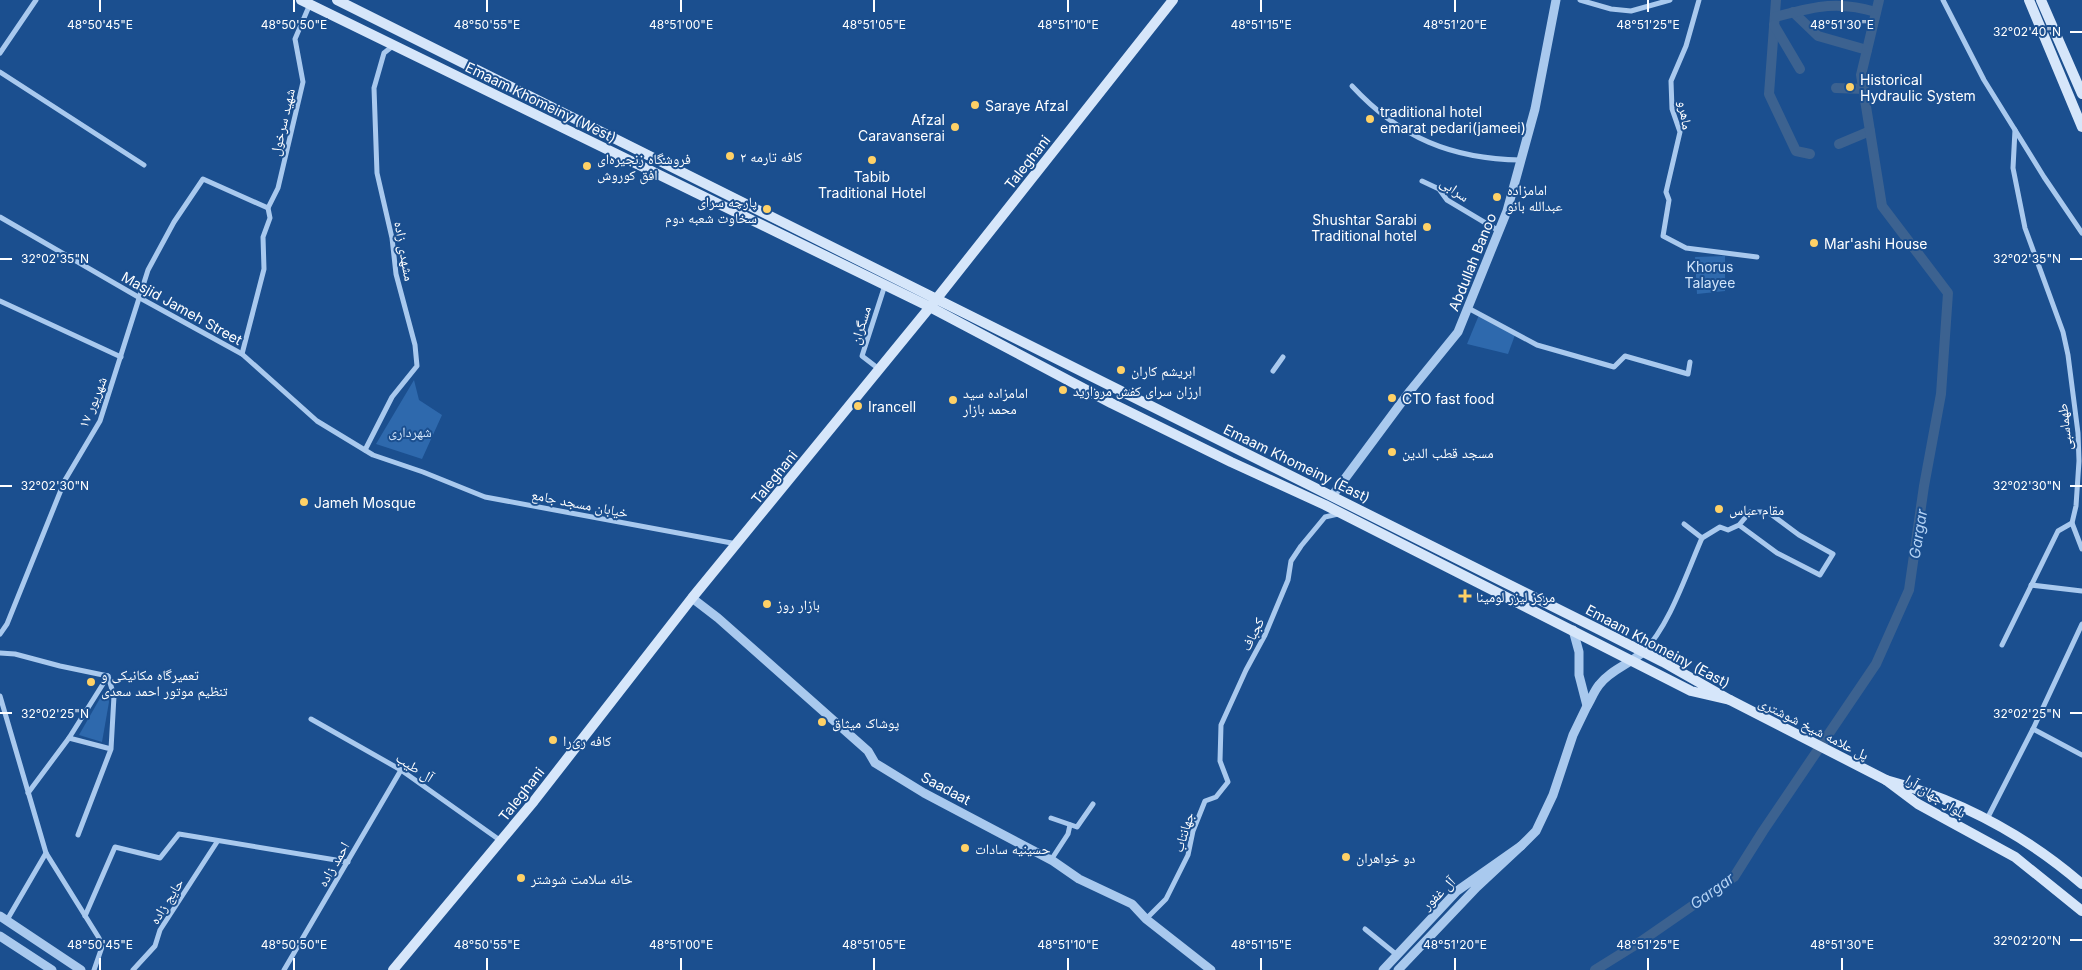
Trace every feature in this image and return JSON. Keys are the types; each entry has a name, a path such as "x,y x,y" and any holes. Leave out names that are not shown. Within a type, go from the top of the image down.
{"main road":[{"name":"Emaam Khomeiny (West)","path":"337,0 933,303"},
{"name":"Taleghani","path":"393,970 501,842 692,598 933,303 1173,0"},
{"path":"2029,0 2082,127"},
{"path":"2042,0 2082,94"},
{"name":"Emaam Khomeiny (West)","path":"306,2 885,285 933,303"},
{"name":"Emaam Khomeiny (East)","path":"933,303 1332,496 1643,652 1730,700"},
{"name":"Emaam Khomeiny (East)","path":"933,303 1112,403 1340,513 1691,691 1730,700"},
{"name":"پل علامه شیخ شوشتری","path":"1730,700 1886,780"},
{"name":"بلوار جهان آرا","path":"1886,780 1924,790 1987,819 2024,839 2082,884"},
{"name":"بلوار جهان آرا","path":"1886,780 1918,804 2015,857 2082,911"}],"street":[{"path":"0,53 36,0"},
{"name":"Abdullah Banoo","path":"1332,496 1410,391 1458,332 1507,212 1536,109 1556,0"},
{"path":"1580,0 1611,9 1631,11 1670,0"},
{"name":"ماهرو","path":"1699,0 1686,46 1671,81 1672,109 1680,132 1666,192 1669,200 1663,236 1686,248 1757,257"},
{"path":"1943,0 1984,80 2044,178 2082,233"},
{"name":"شهید سرخول","path":"268,208 278,188 303,82 296,39 306,2"},
{"path":"394,46 401,32"},
{"name":"مشهدی زاده","path":"365,450 392,397 418,366 415,345 396,274 392,238 377,173 374,88 384,54 394,46"},
{"path":"0,72 144,165"},
{"path":"1352,86 1369,104 1397,126 1435,145 1490,160 1521,160"},
{"name":"طهماسبی","path":"2015,130 2013,168 2025,228 2063,332 2080,432 2076,506 2072,523"},
{"name":"۱۷ شهریور","path":"0,634 7,624 65,480 100,421 148,270 174,222 203,179 268,208"},
{"name":"سرابی","path":"1422,181 1439,189 1447,200 1499,231"},
{"path":"242,354 264,269 263,237 270,218 268,208"},
{"name":"Masjid Jameh Street","path":"0,217 140,298 242,354 317,421 373,455 424,472"},
{"name":"مسگران","path":"874,366 862,356 885,285"},
{"path":"0,301 121,357"},
{"path":"1468,308 1537,345 1614,367 1625,356 1688,374 1690,362"},
{"path":"1273,371 1282,357"},
{"name":"خیابان مسجد جامع","path":"424,472 486,497 737,544"},
{"path":"1325,506 1332,496"},
{"path":"1643,652 1651,644 1666,618 1702,538 1720,527 1728,530 1739,525 1750,512 1768,512 1799,535 1833,554 1820,576 1777,553 1739,525"},
{"name":"کجباف","path":"1228,782 1220,761 1221,726 1246,670 1265,635 1288,580 1291,561 1325,517 1340,513"},
{"path":"2002,645 2058,532 2072,523 2082,549"},
{"path":"1684,524 1702,538"},
{"path":"2031,585 2082,591"},
{"name":"Saadaat","path":"692,598 718,618 868,751 874,763 924,793 1051,860 1079,879 1132,904 1146,919 1210,970"},
{"path":"1987,819 2033,729 2082,624"},
{"path":"1574,630 1579,652 1579,675 1587,706"},
{"name":"آل غفور","path":"1398,970 1477,887 1536,831 1549,804 1573,735 1599,684 1617,669 1634,661 1643,652"},
{"path":"0,653 16,654 108,676"},
{"path":"28,793 69,738 108,676"},
{"path":"78,835 111,749 114,696 108,676"},
{"path":"0,696 46,853 99,938 102,947 94,970"},
{"name":"آل طیب","path":"312,719 402,770 501,842"},
{"path":"2033,729 2082,755"},
{"path":"69,738 111,749"},
{"name":"احمد زاده","path":"284,970 402,770"},
{"name":"جهانتاب","path":"1146,919 1166,899 1188,855 1193,831 1204,800 1216,797 1228,782"},
{"path":"1051,818 1077,827 1094,804"},
{"path":"1051,860 1068,834 1070,824"},
{"path":"85,916 115,847 160,858 179,834 217,842 348,862"},
{"name":"حایج زاده","path":"133,970 155,946 160,930 217,842"},
{"name":"آل غفور","path":"1383,970 1457,891 1521,846"},
{"path":"46,853 4,918 81,970"},
{"path":"1365,929 1397,955"},
{"path":"0,936 52,970"}],"green space":[{"name":"Khorus Talayee","path":"1725,256 1725,291 1697,294 1695,257"},
{"path":"1479,315 1515,335 1508,354 1467,344"},
{"name":"شهرداری","path":"414,380 419,400 442,415 422,459 376,444"},
{"path":"103,693 108,694 109,702 102,742 79,735"}],"waterway":[{"path":"1776,0 1769,94 1796,151 1810,154"},
{"name":"Gargar","path":"1595,970 1640,942 1734,877 1876,664 1909,590 1924,486 1941,394 1948,293 1882,206 1861,75 1879,0"},
{"path":"1775,17 1825,6 1849,6 1876,12"},
{"path":"1793,12 1818,36 1867,50"},
{"path":"1774,25 1800,69"},
{"path":"1836,88 1864,89"},
{"path":"1839,144 1870,131"}],"place":[{"name":"Historical Hydraulic System","path":"1850,87"},
{"name":"Saraye Afzal","path":"975,105"},
{"name":"traditional hotel emarat pedari(jameei)","path":"1370,119"},
{"name":"Afzal Caravanserai","path":"955,127"},
{"name":"کافه تارمه ۲","path":"730,156"},
{"name":"Tabib Traditional Hotel","path":"872,160"},
{"name":"فروشگاه زنجیره‌ای افق کوروش","path":"587,166"},
{"name":"امامزاده عبدالله بانو","path":"1497,197"},
{"name":"پارچه سرای سخاوت شعبه دوم","path":"767,209"},
{"name":"Shushtar Sarabi Traditional hotel","path":"1427,227"},
{"name":"Mar'ashi House","path":"1814,243"},
{"name":"ابریشم کاران","path":"1121,370"},
{"name":"ارزان سرای کفش مروارید","path":"1063,390"},
{"name":"CTO fast food","path":"1392,398"},
{"name":"امامزاده سید محمد بازار","path":"953,400"},
{"name":"Irancell","path":"858,406"},
{"name":"مسجد قطب الدین","path":"1392,452"},
{"name":"Jameh Mosque","path":"304,502"},
{"name":"مقام عباس","path":"1719,509"},
{"name":"مرکز لیزر لومینا","path":"1465,596"},
{"name":"بازار روز","path":"767,604"},
{"name":"تعمیرگاه مکانیکی و تنظیم موتور احمد سعدی","path":"91,682"},
{"name":"پوشاک میثاق","path":"822,722"},
{"name":"کافه‌ ری‌را","path":"553,740"},
{"name":"حسینیه سادات","path":"965,848"},
{"name":"دو خواهران","path":"1346,857"},
{"name":"خانه سلامت شوشتر","path":"521,878"}]}
